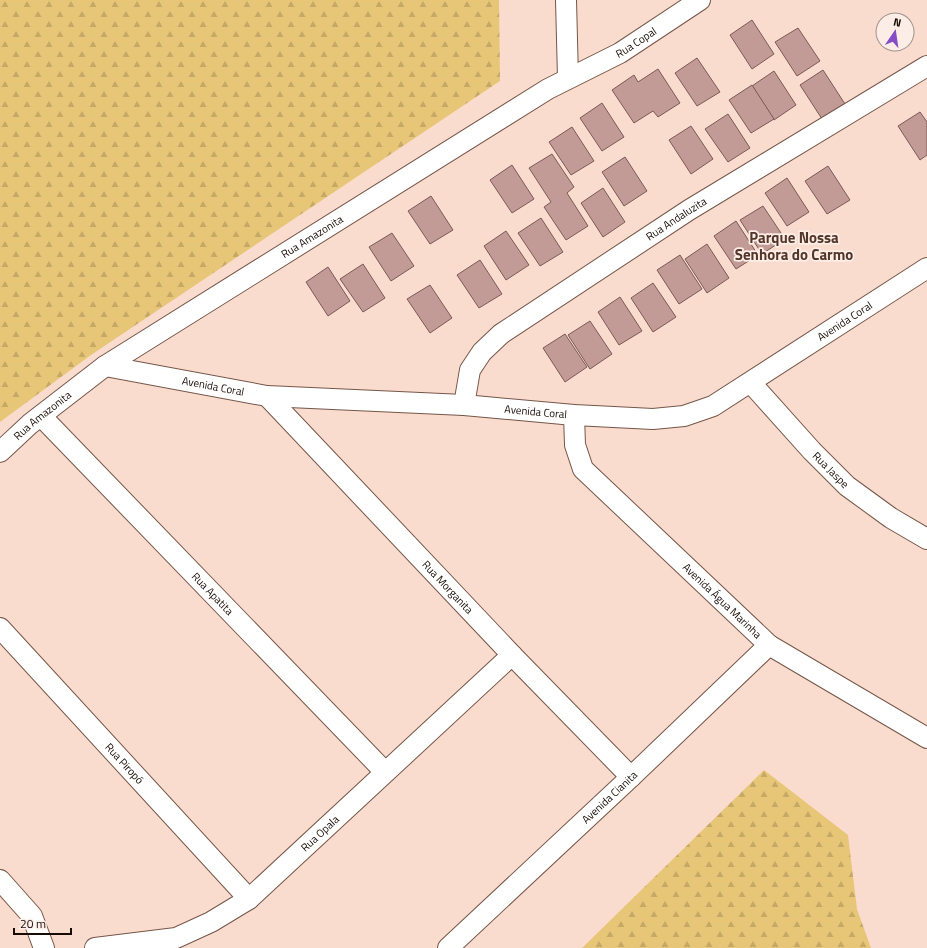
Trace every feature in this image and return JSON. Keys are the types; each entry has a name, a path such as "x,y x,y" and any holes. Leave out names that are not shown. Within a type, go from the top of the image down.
{"street":[{"path":"566,0 568,78"},
{"name":"Rua Copal","path":"568,78 620,53 700,0"},
{"name":"Rua Andaluzita","path":"464,405 470,370 482,352 501,334 689,210 927,66"},
{"name":"Rua Amazonita","path":"0,452 41,416 105,366 568,78"},
{"name":"Avenida Coral","path":"105,366 267,396 464,405 574,415 653,419 684,416 713,406 922,278"},
{"name":"Rua Jaspe","path":"751,383 812,451 847,486 891,518 927,538"},
{"name":"Rua Morganita","path":"267,396 512,655 631,777"},
{"name":"Avenida Água Marinha","path":"574,415 575,445 583,469 768,645 927,738"},
{"name":"Rua Apatita","path":"41,416 384,772"},
{"name":"Rua Piropó","path":"0,628 250,899"},
{"name":"Avenida Cianita","path":"448,948 631,777 768,645"},
{"name":"Rua Opala","path":"95,948 176,938 211,922 250,899 384,772 512,655"},
{"path":"0,880 32,916 44,948"}],"green space":[{"path":"0,0 499,0 500,81 91,355 0,422"},
{"path":"764,770 848,835 857,909 871,948 582,948"}],"building":[{"path":"752,20 774,54 752,69 730,35"},
{"path":"798,28 820,61 797,76 775,42"},
{"path":"697,58 720,92 697,106 675,73"},
{"path":"658,69 680,103 658,117 653,111 634,123 612,90 634,75 638,82"},
{"path":"823,70 845,104 822,119 800,85"},
{"path":"774,71 796,105 774,120 752,86"},
{"path":"752,85 774,119 751,133 729,100"},
{"path":"602,103 624,137 602,151 580,118"},
{"path":"920,112 927,122 927,155 920,160 898,126"},
{"path":"728,114 750,148 728,162 705,129"},
{"path":"691,126 713,159 691,174 669,140"},
{"path":"572,127 594,161 571,175 549,142"},
{"path":"552,154 574,187 567,193 588,226 566,240 544,207 551,202 529,168"},
{"path":"625,157 647,191 624,206 602,172"},
{"path":"512,165 534,199 512,213 490,180"},
{"path":"828,166 850,200 827,214 805,181"},
{"path":"787,178 809,212 787,226 765,193"},
{"path":"603,188 625,222 603,237 581,203"},
{"path":"431,196 453,230 430,244 408,211"},
{"path":"763,206 785,239 762,254 740,220"},
{"path":"541,218 563,252 540,266 518,233"},
{"path":"736,221 758,255 736,269 714,236"},
{"path":"506,231 529,265 506,280 484,246"},
{"path":"392,233 414,266 391,281 369,247"},
{"path":"707,244 729,278 707,293 685,259"},
{"path":"680,255 702,289 679,304 657,270"},
{"path":"480,260 502,294 479,308 457,275"},
{"path":"363,264 385,298 363,312 340,279"},
{"path":"328,267 350,301 328,316 306,282"},
{"path":"653,283 676,317 653,332 631,298"},
{"path":"430,285 452,318 430,333 407,299"},
{"path":"620,297 642,331 619,345 598,312"},
{"path":"590,321 612,354 590,369 568,335"},
{"path":"565,334 587,367 565,382 543,348"}],"district":[{"name":"Parque Nossa Senhora do Carmo","path":"794,246"}]}
